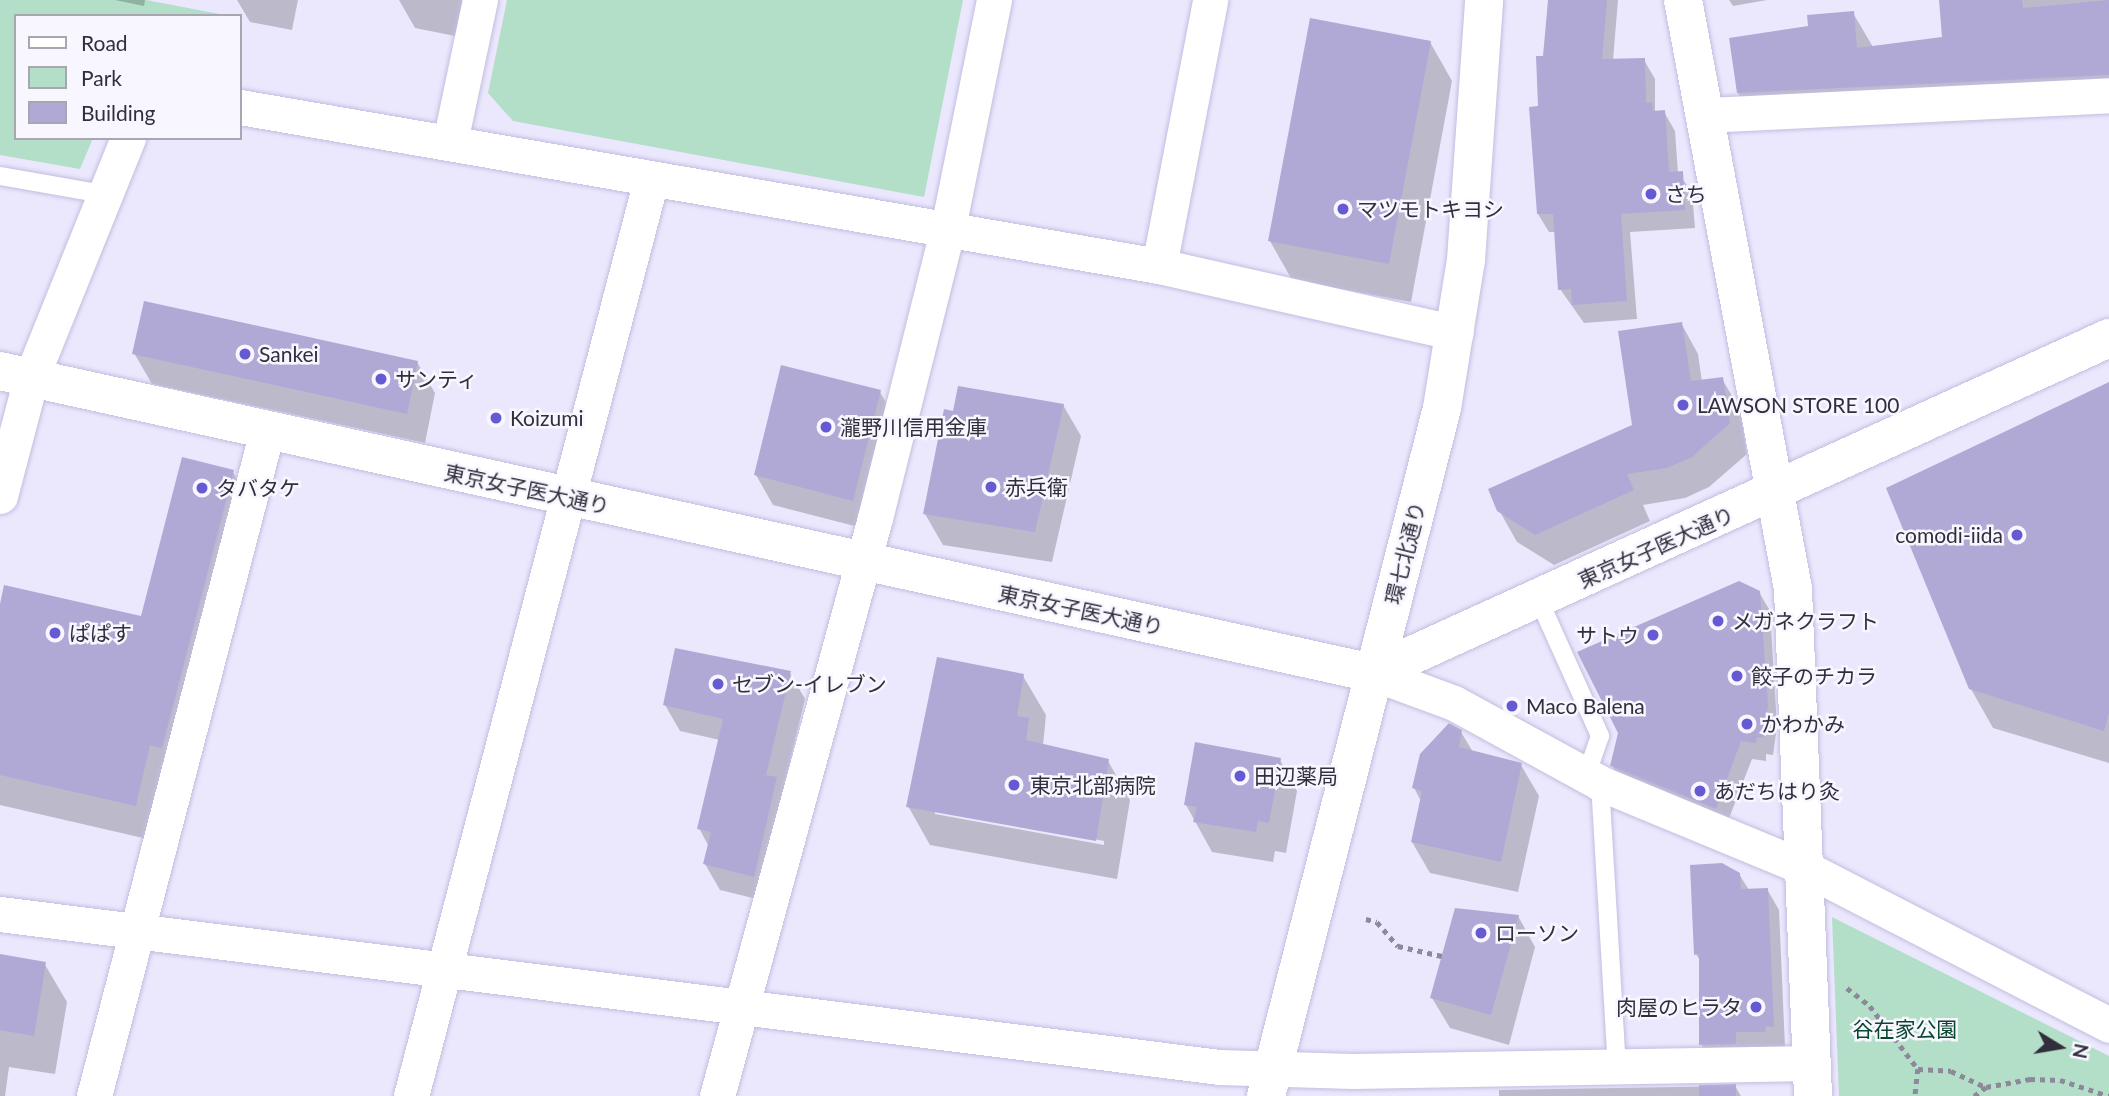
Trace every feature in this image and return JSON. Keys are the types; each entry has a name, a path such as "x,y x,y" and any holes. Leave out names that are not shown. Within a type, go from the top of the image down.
{"street":[{"path":"450,142 480,0"},
{"path":"717,1096 948,228 994,0"},
{"path":"1158,266 1210,0"},
{"name":"環七北通り","path":"1270,1082 1442,408 1466,260 1484,0"},
{"path":"0,914 739,1010 1219,1067 1270,1082 1353,1071 1617,1065 1813,1080 1793,589 1683,0"},
{"path":"1706,115 1773,108 2109,94"},
{"path":"242,107 1158,266 1456,333"},
{"path":"0,496 15,374 127,140"},
{"path":"411,1096 651,180"},
{"name":"東京女子医大通り","path":"15,374 567,498 1373,673 1539,600 2109,338"},
{"path":"94,1096 267,431"},
{"path":"1373,673 1454,703 1593,779 1803,867 2109,1025"}],"lane":[{"path":"0,176 103,194"},
{"path":"1539,600 1600,736 1593,779 1617,1065"}],"path":[{"path":"1366,919 1377,922 1398,946 1442,956"},
{"path":"1839,982 1870,1006 1918,1069 1915,1096"},
{"path":"1918,1069 1951,1071 1986,1087"},
{"path":"1974,1096 1986,1087 2030,1079 2060,1080 2109,1096"}],"green space":[{"path":"0,0 146,0 220,14 14,14 14,140 92,140 80,169 0,155"},
{"path":"507,0 963,0 924,197 513,121 488,93"},
{"name":"谷在家公園","path":"1832,917 2109,1056 2109,1096 1839,1096"}],"building":[{"path":"1548,0 1607,0 1602,59 1645,58 1646,103 1652,102 1653,111 1665,110 1669,172 1683,171 1685,210 1621,214 1627,301 1572,305 1571,289 1558,290 1553,214 1537,214 1529,107 1538,106 1536,56 1543,56"},
{"path":"1939,0 2022,0 2023,8 2109,0 2109,75 1737,93 1729,38 1808,26 1807,15 1854,11 1857,48 1942,37"},
{"path":"1310,18 1431,41 1389,264 1268,241"},
{"path":"144,301 418,361 407,414 132,354"},
{"path":"1682,322 1691,381 1723,377 1730,423 1692,457 1667,468 1627,474 1634,490 1535,535 1497,511 1488,489 1632,425 1618,331"},
{"path":"781,365 881,390 853,501 754,475"},
{"path":"2109,382 2109,713 2104,731 1969,689 1886,488"},
{"path":"958,386 1064,404 1035,532 923,514 944,409 953,411"},
{"path":"182,457 234,470 162,748 150,745 136,806 0,775 0,604 4,585 141,616"},
{"path":"1739,581 1760,591 1768,706 1763,738 1757,737 1756,743 1741,741 1716,809 1610,766 1618,733 1577,652"},
{"path":"675,648 791,671 766,775 777,777 754,877 703,864 711,832 697,829 723,719 663,705"},
{"path":"937,657 1024,674 1017,716 1029,718 1026,740 1109,759 1096,841 906,807"},
{"path":"1449,723 1462,730 1459,747 1522,763 1501,862 1411,842 1422,791 1412,788 1420,754"},
{"path":"1195,742 1281,758 1269,823 1258,821 1256,832 1193,822 1197,807 1184,805"},
{"path":"1722,863 1740,873 1741,889 1768,888 1774,1027 1766,1026 1765,1032 1736,1032 1736,1044 1699,1045 1699,954 1694,955 1690,865"},
{"path":"1455,908 1519,915 1491,1015 1430,998"},
{"path":"0,954 46,962 34,1036 0,1030"},
{"path":"1736,1084 1736,1096 1699,1096 1699,1085"}],"place":[{"name":"さち","path":"1651,194"},
{"name":"マツモトキヨシ","path":"1343,209"},
{"name":"Sankei","path":"245,354"},
{"name":"サンティ","path":"381,379"},
{"name":"LAWSON STORE 100","path":"1683,405"},
{"name":"Koizumi","path":"496,418"},
{"name":"瀧野川信用金庫","path":"826,427"},
{"name":"赤兵衛","path":"991,487"},
{"name":"タバタケ","path":"202,488"},
{"name":"comodi-iida","path":"2017,535"},
{"name":"メガネクラフト","path":"1718,621"},
{"name":"ぱぱす","path":"55,633"},
{"name":"サトウ","path":"1653,635"},
{"name":"餃子のチカラ","path":"1737,676"},
{"name":"セブン-イレブン","path":"718,684"},
{"name":"Maco Balena","path":"1512,706"},
{"name":"かわかみ","path":"1747,724"},
{"name":"田辺薬局","path":"1240,776"},
{"name":"東京北部病院","path":"1014,785"},
{"name":"あだちはり灸","path":"1700,791"},
{"name":"ローソン","path":"1481,933"},
{"name":"肉屋のヒラタ","path":"1756,1007"}]}
